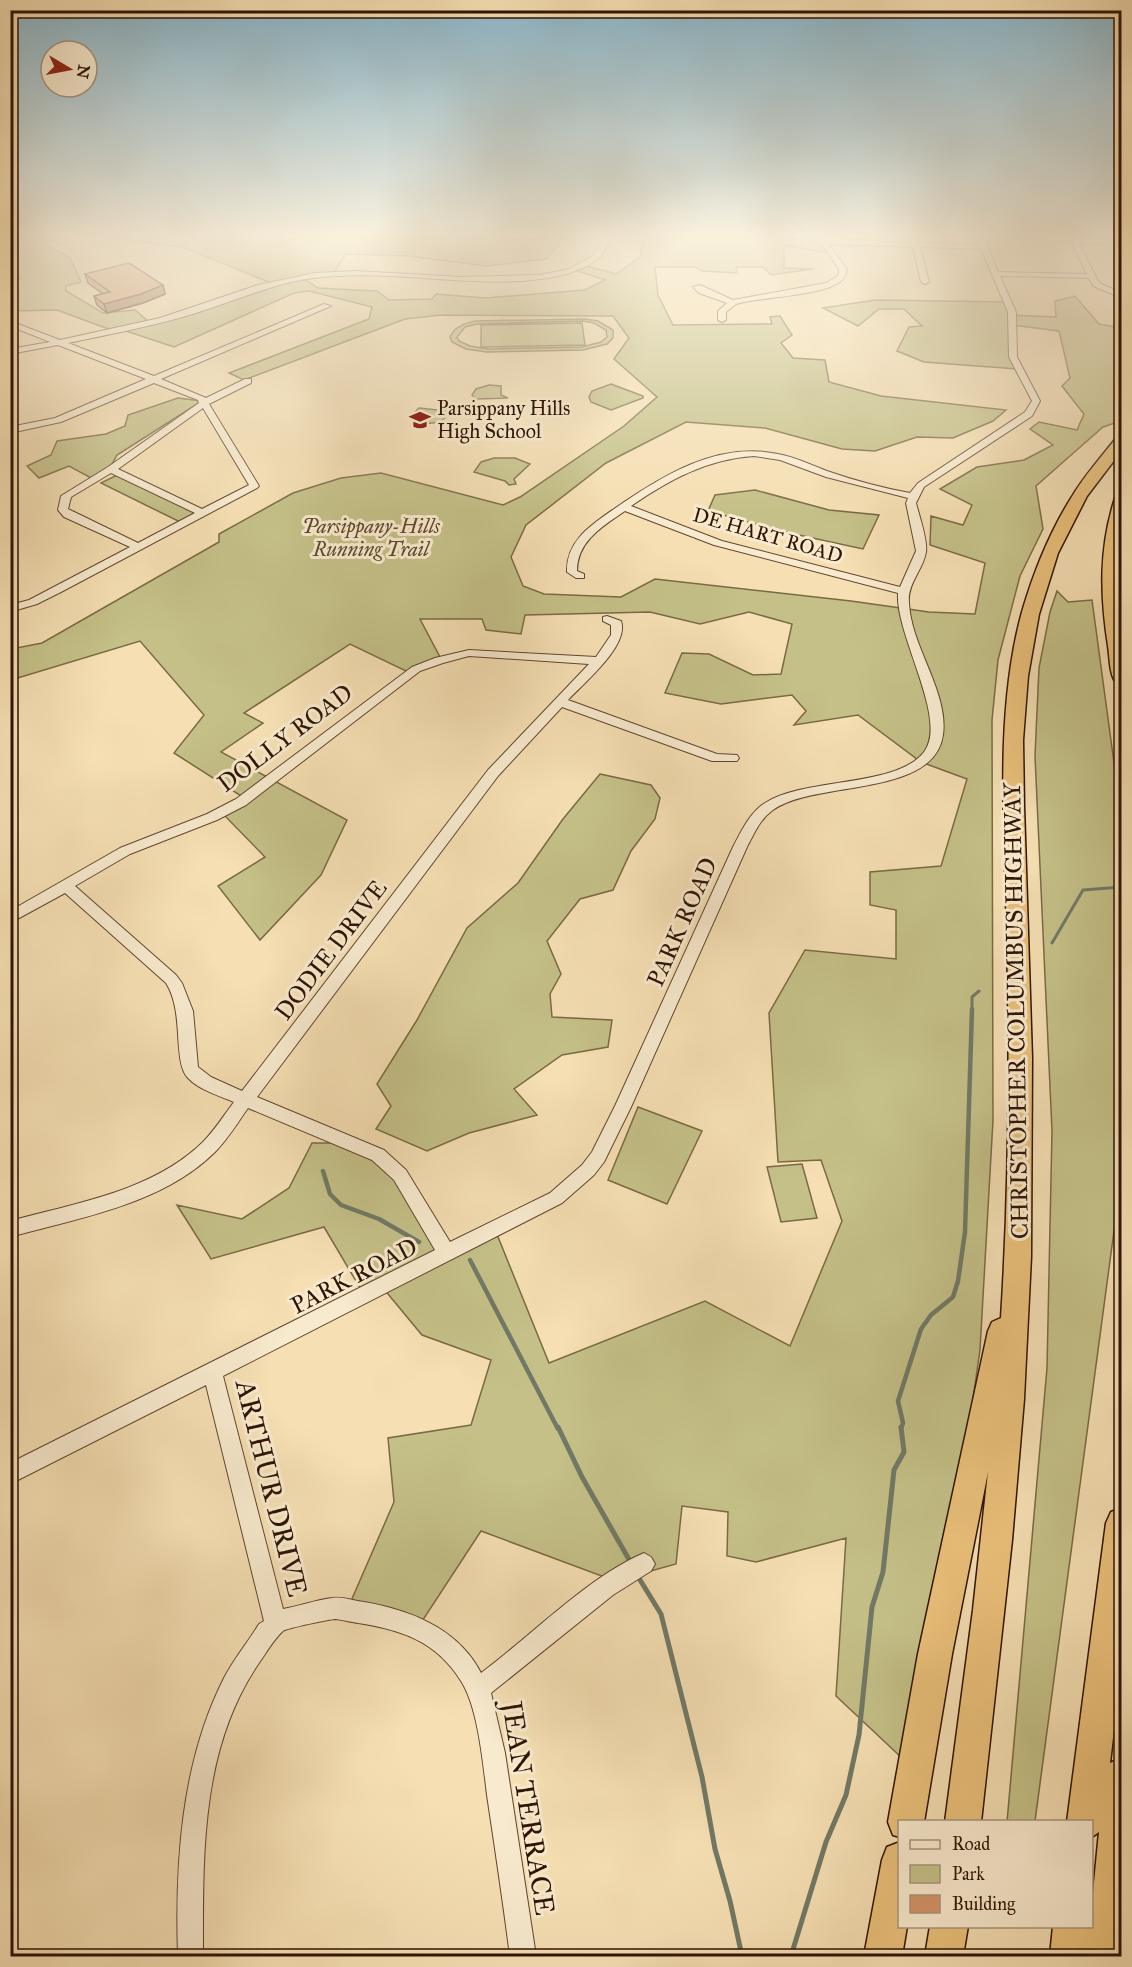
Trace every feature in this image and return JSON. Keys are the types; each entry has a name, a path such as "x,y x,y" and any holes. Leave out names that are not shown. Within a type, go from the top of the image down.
{"highway":[{"name":"CHRISTOPHER COLUMBUS HIGHWAY","path":"963,1820 1002,1490 1018,1256 1022,1067 1013,754 1018,669 1036,586 1060,530 1084,488 1122,440"},
{"path":"1122,498 1110,544 1109,590 1122,679"},
{"path":"906,1820 935,1654 976,1448 1018,1256"},
{"path":"1085,1820 1122,1523"},
{"path":"1105,1956 1122,1775"},
{"path":"883,1956 898,1871"},
{"path":"944,1956 949,1928"},
{"path":"1069,1956 1072,1928"}],"street":[{"path":"10,596 16,608 57,590 254,486 201,398 29,330"},
{"path":"10,352 114,330"},
{"path":"10,430 49,423 271,330"},
{"path":"904,591 921,551 911,503 913,496 921,485 1016,424 1029,414 1036,404 1013,357 1011,330"},
{"path":"137,547 68,515 63,510 66,496 111,469 204,403 248,381"},
{"path":"580,576 572,572 572,558 575,549 591,530 664,480 701,462 747,453 778,456 827,474 913,496"},
{"path":"111,469 202,513"},
{"name":"DE HART ROAD","path":"624,507 718,543 904,591"},
{"name":"PARK ROAD","path":"10,1474 556,1198 588,1170 598,1157 623,1107 740,847 758,816 768,806 787,797 870,781 906,770 917,764 934,747 937,738 935,713 904,612 904,591"},
{"name":"DODIE DRIVE","path":"10,1229 146,1189 177,1173 210,1146 493,773 614,644 617,624 607,619"},
{"name":"DOLLY ROAD","path":"10,918 125,851 234,807 416,669 439,660 469,653 599,661"},
{"path":"561,702 716,758 733,758"},
{"path":"65,885 171,979 179,989 187,1016 189,1062 192,1071 205,1082 363,1147 390,1164 400,1175 447,1253"},
{"name":"ARTHUR DRIVE","path":"190,1956 191,1881 196,1799 200,1775 221,1711 233,1685 267,1632 274,1627 275,1622 213,1373"},
{"path":"478,1689 522,1656 605,1587 634,1570"},
{"name":"JEAN TERRACE","path":"275,1622 334,1608 393,1618 417,1627 454,1654 478,1689 493,1753 523,1956"}],"green space":[{"path":"122,330 212,330 174,347"},
{"path":"341,330 377,330 244,380 229,373"},
{"path":"454,330 463,330 457,337 459,341 470,346 488,349 582,347 601,342 607,337 606,330 613,330 613,338 607,344 583,350 487,352 466,349 452,342 450,337"},
{"path":"481,330 583,330 585,345 481,347"},
{"name":"Parsippany-Hills Running Trail","path":"623,330 789,330 792,335 781,343 793,358 825,360 829,382 881,396 1006,410 993,421 953,438 917,437 875,451 842,449 765,428 686,422 606,463 526,525 511,557 523,586 544,594 621,597 655,579 929,612 975,614 985,563 930,545 931,516 963,525 972,505 940,489 977,467 1024,460 1053,445 1030,429 1039,422 1077,430 1084,414 1062,386 1070,378 1059,331 1050,330 1121,330 1121,421 1103,427 1036,486 1043,529 1020,576 998,660 992,720 993,1120 980,1350 919,1774 836,1696 846,1538 756,1562 727,1556 728,1512 682,1506 676,1564 615,1581 481,1531 417,1629 345,1615 394,1502 388,1438 471,1425 491,1360 422,1335 383,1288 366,1298 324,1227 211,1259 177,1205 242,1219 289,1188 312,1143 348,1143 402,1176 444,1255 496,1232 549,1363 705,1301 790,1346 842,1221 821,1160 778,1162 769,1013 805,950 896,959 896,910 870,905 870,872 941,866 967,779 921,762 858,715 794,725 806,711 792,695 721,704 665,693 682,653 709,654 753,675 781,674 792,624 749,612 700,624 650,612 525,615 521,634 486,630 482,619 420,619 441,659 410,673 350,644 244,713 263,723 221,752 347,820 321,875 260,940 218,886 265,857 223,814 246,799 174,753 204,715 140,641 11,680 11,649 42,643 219,542 219,534 293,493 341,478 381,473 503,505 520,497 624,426 657,397 614,359 629,338"},
{"path":"908,330 1013,330 1017,369 924,362 897,351"},
{"path":"611,384 643,396 643,398 611,410 591,402 589,397 592,391"},
{"path":"489,385 501,386 501,395 508,398 476,399 472,395 476,389"},
{"path":"178,398 202,401 117,455 110,468 91,478 69,466 39,478 27,466 51,455 57,441 106,434 125,426 128,415"},
{"path":"419,408 447,411 448,414 440,421 420,422 421,413 416,411"},
{"path":"494,458 515,458 530,464 514,479 516,484 509,485 505,481 474,472 481,462"},
{"path":"117,475 197,513 180,522 101,483"},
{"path":"755,490 829,510 879,515 863,549 785,532 708,511 715,495"},
{"path":"1057,591 1068,602 1092,600 1122,822 1122,1171 1035,1820 1007,1820 1047,1368 1052,1131 1035,756 1039,668 1050,612"},
{"path":"600,774 651,785 660,798 655,819 631,851 613,890 580,899 547,941 561,974 550,994 552,1017 612,1020 608,1047 562,1055 514,1089 537,1115 469,1133 427,1151 376,1129 391,1106 377,1084 417,1020 467,928 518,883 563,819"},
{"path":"638,1107 702,1131 667,1204 608,1180"},
{"path":"802,1164 817,1218 781,1222 767,1167"}],"waterway":[{"path":"1052,943 1083,890 1122,887"},
{"path":"972,1009 972,997 979,991"},
{"path":"901,1428 903,1423 898,1401 921,1329 931,1315 953,1297 958,1281 965,1232 972,1009"},
{"path":"323,1171 330,1194 341,1205 379,1219 419,1242"},
{"path":"470,1260 558,1429"},
{"path":"558,1427 582,1477 631,1563"},
{"path":"791,1956 826,1842 846,1795 859,1735 872,1607 883,1572 894,1470 904,1452 901,1428"},
{"path":"637,1575 661,1614 702,1777 715,1849 730,1901 742,1956"}],"place":[{"name":"Parsippany Hills High School","path":"420,420"}]}
